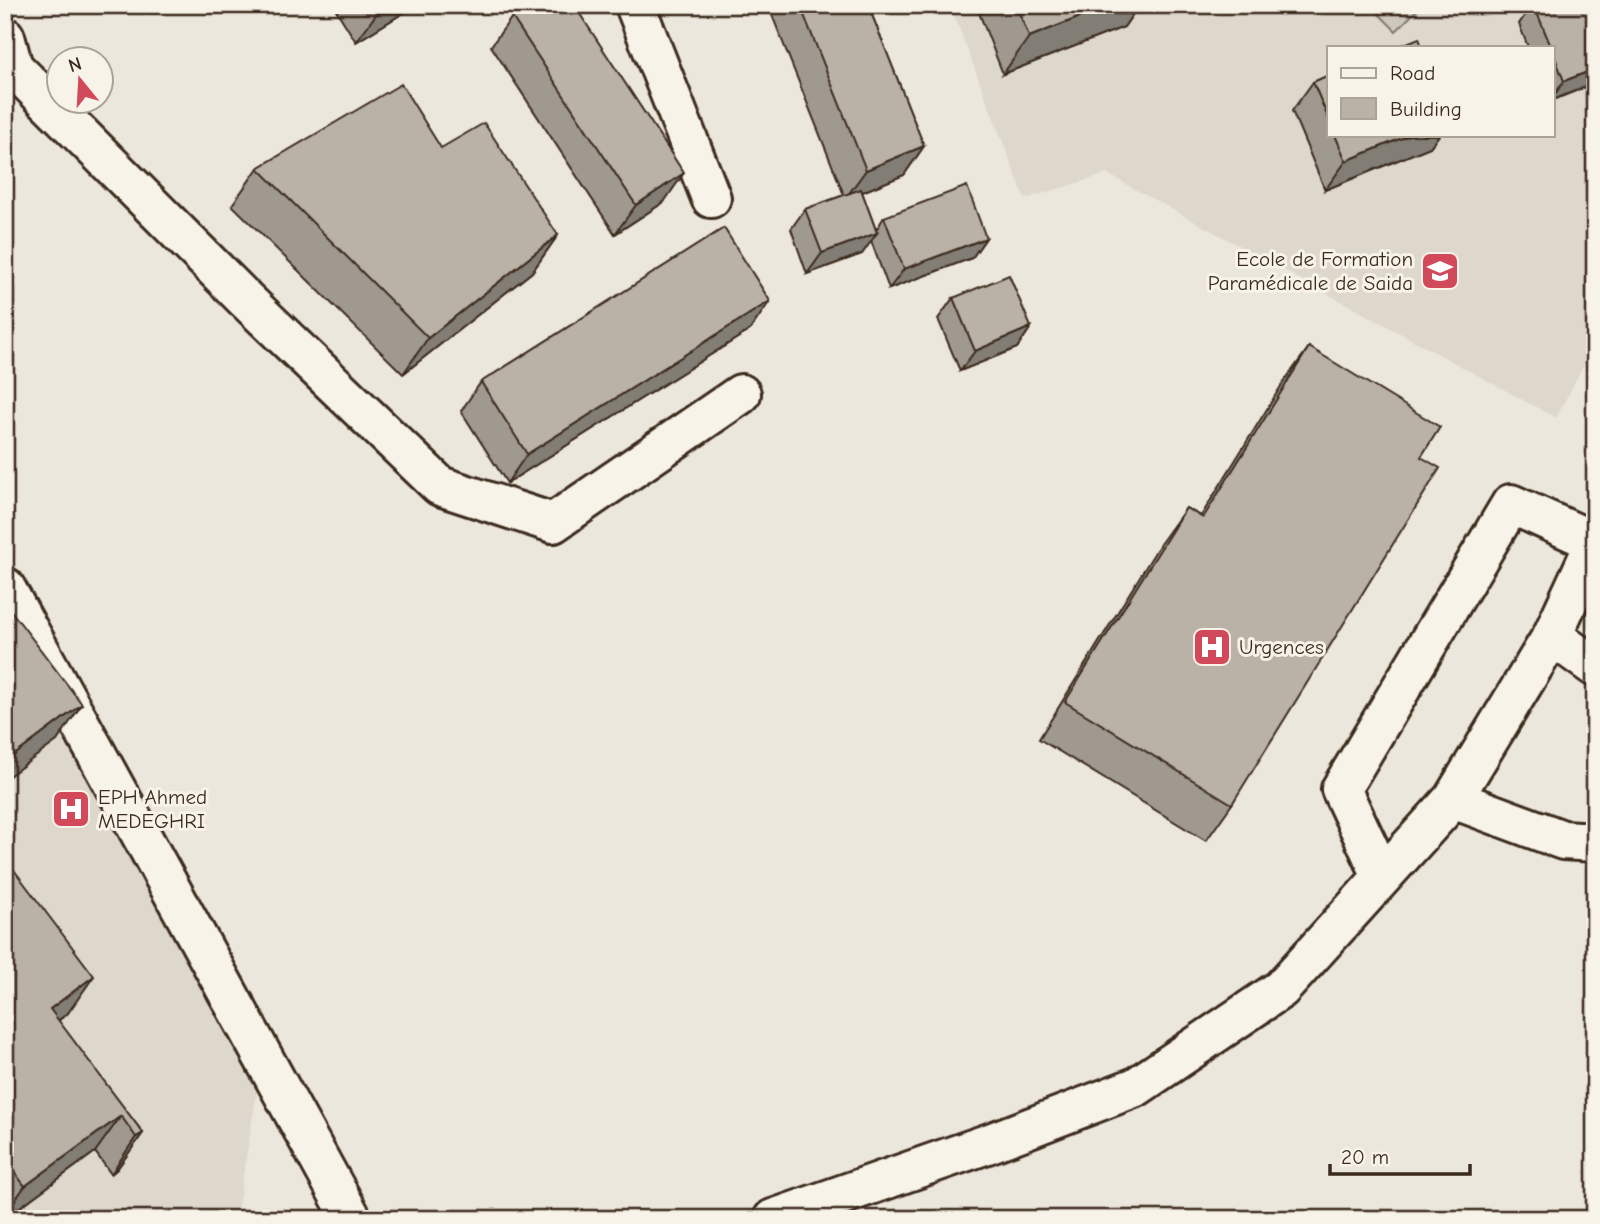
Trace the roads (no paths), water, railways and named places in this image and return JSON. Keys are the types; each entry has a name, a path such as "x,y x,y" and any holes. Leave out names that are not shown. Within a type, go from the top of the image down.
{"street":[{"path":"635,5 711,198"},
{"path":"5,37 13,67 245,299 440,486 553,523 741,394"},
{"path":"773,1219 990,1143 1136,1087 1281,989 1453,799 1552,636 1595,542 1511,504 1341,789 1382,876"},
{"path":"5,587 352,1219"},
{"path":"1552,636 1595,667"},
{"path":"1453,799 1563,841 1595,842"}],"place":[{"name":"Ecole de Formation Paramédicale de Saida","path":"1440,271"},
{"name":"Urgences","path":"1212,647"},
{"name":"EPH Ahmed MEDEGHRI","path":"71,809"}]}
